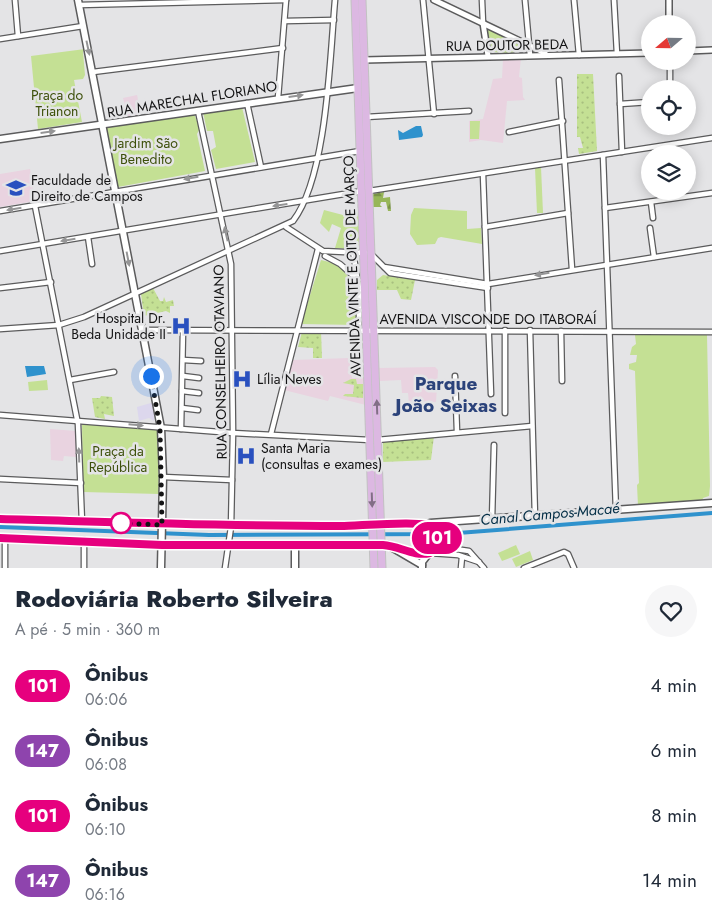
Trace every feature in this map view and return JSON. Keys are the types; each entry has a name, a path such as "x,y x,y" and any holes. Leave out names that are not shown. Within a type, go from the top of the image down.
{"main road":[{"name":"AVENIDA VINTE E OITO DE MARÇO","path":"355,0 366,117 370,329 379,544"},
{"name":"AVENIDA VINTE E OITO DE MARÇO","path":"362,0 364,60 360,151 366,191"},
{"path":"79,2 143,330 160,428 163,477 161,568"},
{"name":"RUA MARECHAL FLORIANO","path":"0,139 362,87"},
{"path":"0,519 82,522 162,531 377,528 712,503"},
{"path":"427,523 438,532"},
{"path":"379,544 418,566 435,546 438,532 448,523"},
{"path":"3,538 84,540 162,545 229,543 295,546 379,544 416,554 430,553"},
{"path":"374,568 379,544"},
{"path":"379,544 382,568"},
{"path":"295,546 295,568"}],"street":[{"path":"15,0 18,36"},
{"path":"79,2 286,0 278,98"},
{"path":"0,329 59,325 84,317 135,292 171,278 229,249 286,226 297,217 305,201 318,158 327,91 335,0"},
{"path":"423,0 434,114"},
{"path":"434,0 548,54"},
{"path":"482,0 488,56"},
{"path":"525,0 530,55"},
{"path":"574,0 579,55"},
{"path":"614,0 617,54"},
{"path":"669,0 669,15"},
{"path":"285,21 334,20"},
{"path":"0,38 83,26"},
{"path":"486,33 490,26"},
{"path":"92,72 283,48"},
{"path":"696,51 712,50"},
{"name":"RUA DOUTOR BEDA","path":"364,60 548,54 641,53"},
{"path":"619,76 622,152"},
{"path":"560,80 572,269"},
{"path":"247,103 261,167"},
{"path":"620,104 641,103"},
{"name":"RUA CONSELHEIRO OTAVIANO","path":"198,110 229,249 233,331 233,433 231,529 225,568"},
{"path":"366,117 469,112"},
{"path":"508,132 563,121"},
{"path":"0,251 221,214 712,138"},
{"path":"0,211 360,151"},
{"path":"603,155 611,331 616,511"},
{"path":"483,174 491,394"},
{"path":"605,208 712,193"},
{"path":"651,202 653,218"},
{"path":"35,206 77,419 82,522"},
{"path":"485,227 568,213"},
{"path":"286,226 318,249 368,254 390,273 430,276 488,286 572,269 712,248"},
{"path":"650,228 654,257"},
{"path":"88,236 92,264"},
{"path":"271,434 296,329 318,249"},
{"path":"315,264 325,256 336,252"},
{"path":"353,252 359,281 359,329"},
{"path":"325,256 340,264 359,281"},
{"path":"0,288 51,282"},
{"name":"AVENIDA VISCONDE DO ITABORAÍ","path":"143,330 370,329 712,332"},
{"path":"505,330 505,413"},
{"path":"530,330 535,517"},
{"path":"181,429 184,331"},
{"path":"561,331 562,381"},
{"path":"184,360 201,361"},
{"path":"70,380 114,372"},
{"path":"183,376 199,378"},
{"path":"455,376 457,432"},
{"path":"182,391 199,393"},
{"path":"182,408 198,410"},
{"path":"0,415 77,419 160,428 233,433 374,440 532,426"},
{"path":"492,520 494,445"},
{"path":"163,477 232,480"},
{"path":"0,479 80,483"},
{"path":"3,538 5,568"},
{"path":"84,540 84,568"},
{"path":"435,546 458,548 472,552 484,568"},
{"path":"458,548 461,568"},
{"path":"524,568 531,567 564,552 568,554 574,568"},
{"path":"430,553 460,556 479,562"}],"shaded area":[{"path":"521,58 519,77 522,78 523,97 525,100 507,101 503,143 481,140 469,142 469,121 483,119 493,79 502,78 503,59"},
{"path":"137,95 141,114 128,116 123,98"},
{"name":"Faculdade de Direito de Campos","path":"30,169 35,201 0,207 0,174"},
{"path":"349,358 352,378 365,378 366,405 330,396 328,401 284,390 293,360"},
{"path":"435,367 438,370 436,402 409,404 408,393 402,393 401,380 380,381 379,368"},
{"path":"151,403 154,404 154,421 149,418 139,421 137,407"},
{"path":"50,429 76,431 76,457 64,456 63,461 51,460"}],"green space":[{"path":"486,26 524,46 525,50 510,53 493,52"},
{"name":"Praça do Trianon","path":"85,49 83,52 85,75 83,79 74,80 82,122 38,129 31,56"},
{"path":"577,74 593,74 597,151 579,154 578,148 583,148 580,137 577,137"},
{"name":"Jardim São Benedito","path":"242,107 255,162 216,169 211,150 216,147 213,131 207,131 203,112"},
{"name":"Jardim São Benedito","path":"194,114 200,128 197,134 205,171 118,187 106,127"},
{"path":"470,121 480,121 479,139 470,139"},
{"path":"541,167 543,213 537,213 535,168"},
{"path":"384,192 383,198 390,197 391,211 388,211 386,202 381,202 380,205 382,207 372,207 373,194"},
{"path":"414,208 467,211 467,229 481,228 482,244 441,237 438,238 435,244 417,245 410,234 411,215"},
{"path":"324,210 343,215 360,213 360,244 354,249 335,248 341,228 332,224 329,232 320,223"},
{"path":"321,260 341,269 352,284 356,325 301,324"},
{"path":"383,275 415,280 411,300 401,299 397,290 377,290 377,280"},
{"path":"153,288 160,301 163,301 164,297 166,302 173,300 174,306 170,306 170,313 166,311 144,316 141,294"},
{"path":"321,331 322,358 313,358 313,348 298,347 302,332"},
{"path":"635,335 707,335 710,486 709,496 703,498 702,502 638,506 637,485 639,483 635,371 629,369 629,364 636,362 637,355 630,355 632,347 636,344"},
{"path":"356,379 357,384 363,384 363,398 343,396 345,394 353,394 354,385 343,383"},
{"path":"47,380 48,390 29,391 28,382"},
{"path":"101,396 112,397 114,416 104,414 105,419 95,417 92,398 100,398"},
{"name":"Praça da República","path":"82,423 158,428 159,494 83,492"},
{"path":"434,436 431,460 383,462 383,442"},
{"path":"516,545 520,554 502,561 498,553"},
{"path":"530,551 533,560 516,567 512,559"}],"water":[{"path":"416,126 421,126 422,137 399,140 398,130 403,133"},
{"path":"25,366 44,366 46,374 27,377"}],"waterway":[{"name":"Canal Campos-Macaé","path":"0,527 209,535 445,534 712,513"}],"bus line":[{"name":"101","path":"0,519 231,527 368,526 427,523 438,528 435,546 430,553 419,555 395,546 383,545 162,545 84,540 0,538"}],"place":[{"name":"Faculdade de Direito de Campos","path":"16,188"},
{"name":"Hospital Dr. Beda Unidade II","path":"181,326"},
{"name":"Lília Neves","path":"242,379"},
{"name":"Santa Maria (consultas e exames)","path":"246,456"}],"district":[{"name":"Parque João Seixas","path":"446,394"}],"route":[{"path":"121,523 162,525 163,477 160,428 151,376"}]}
